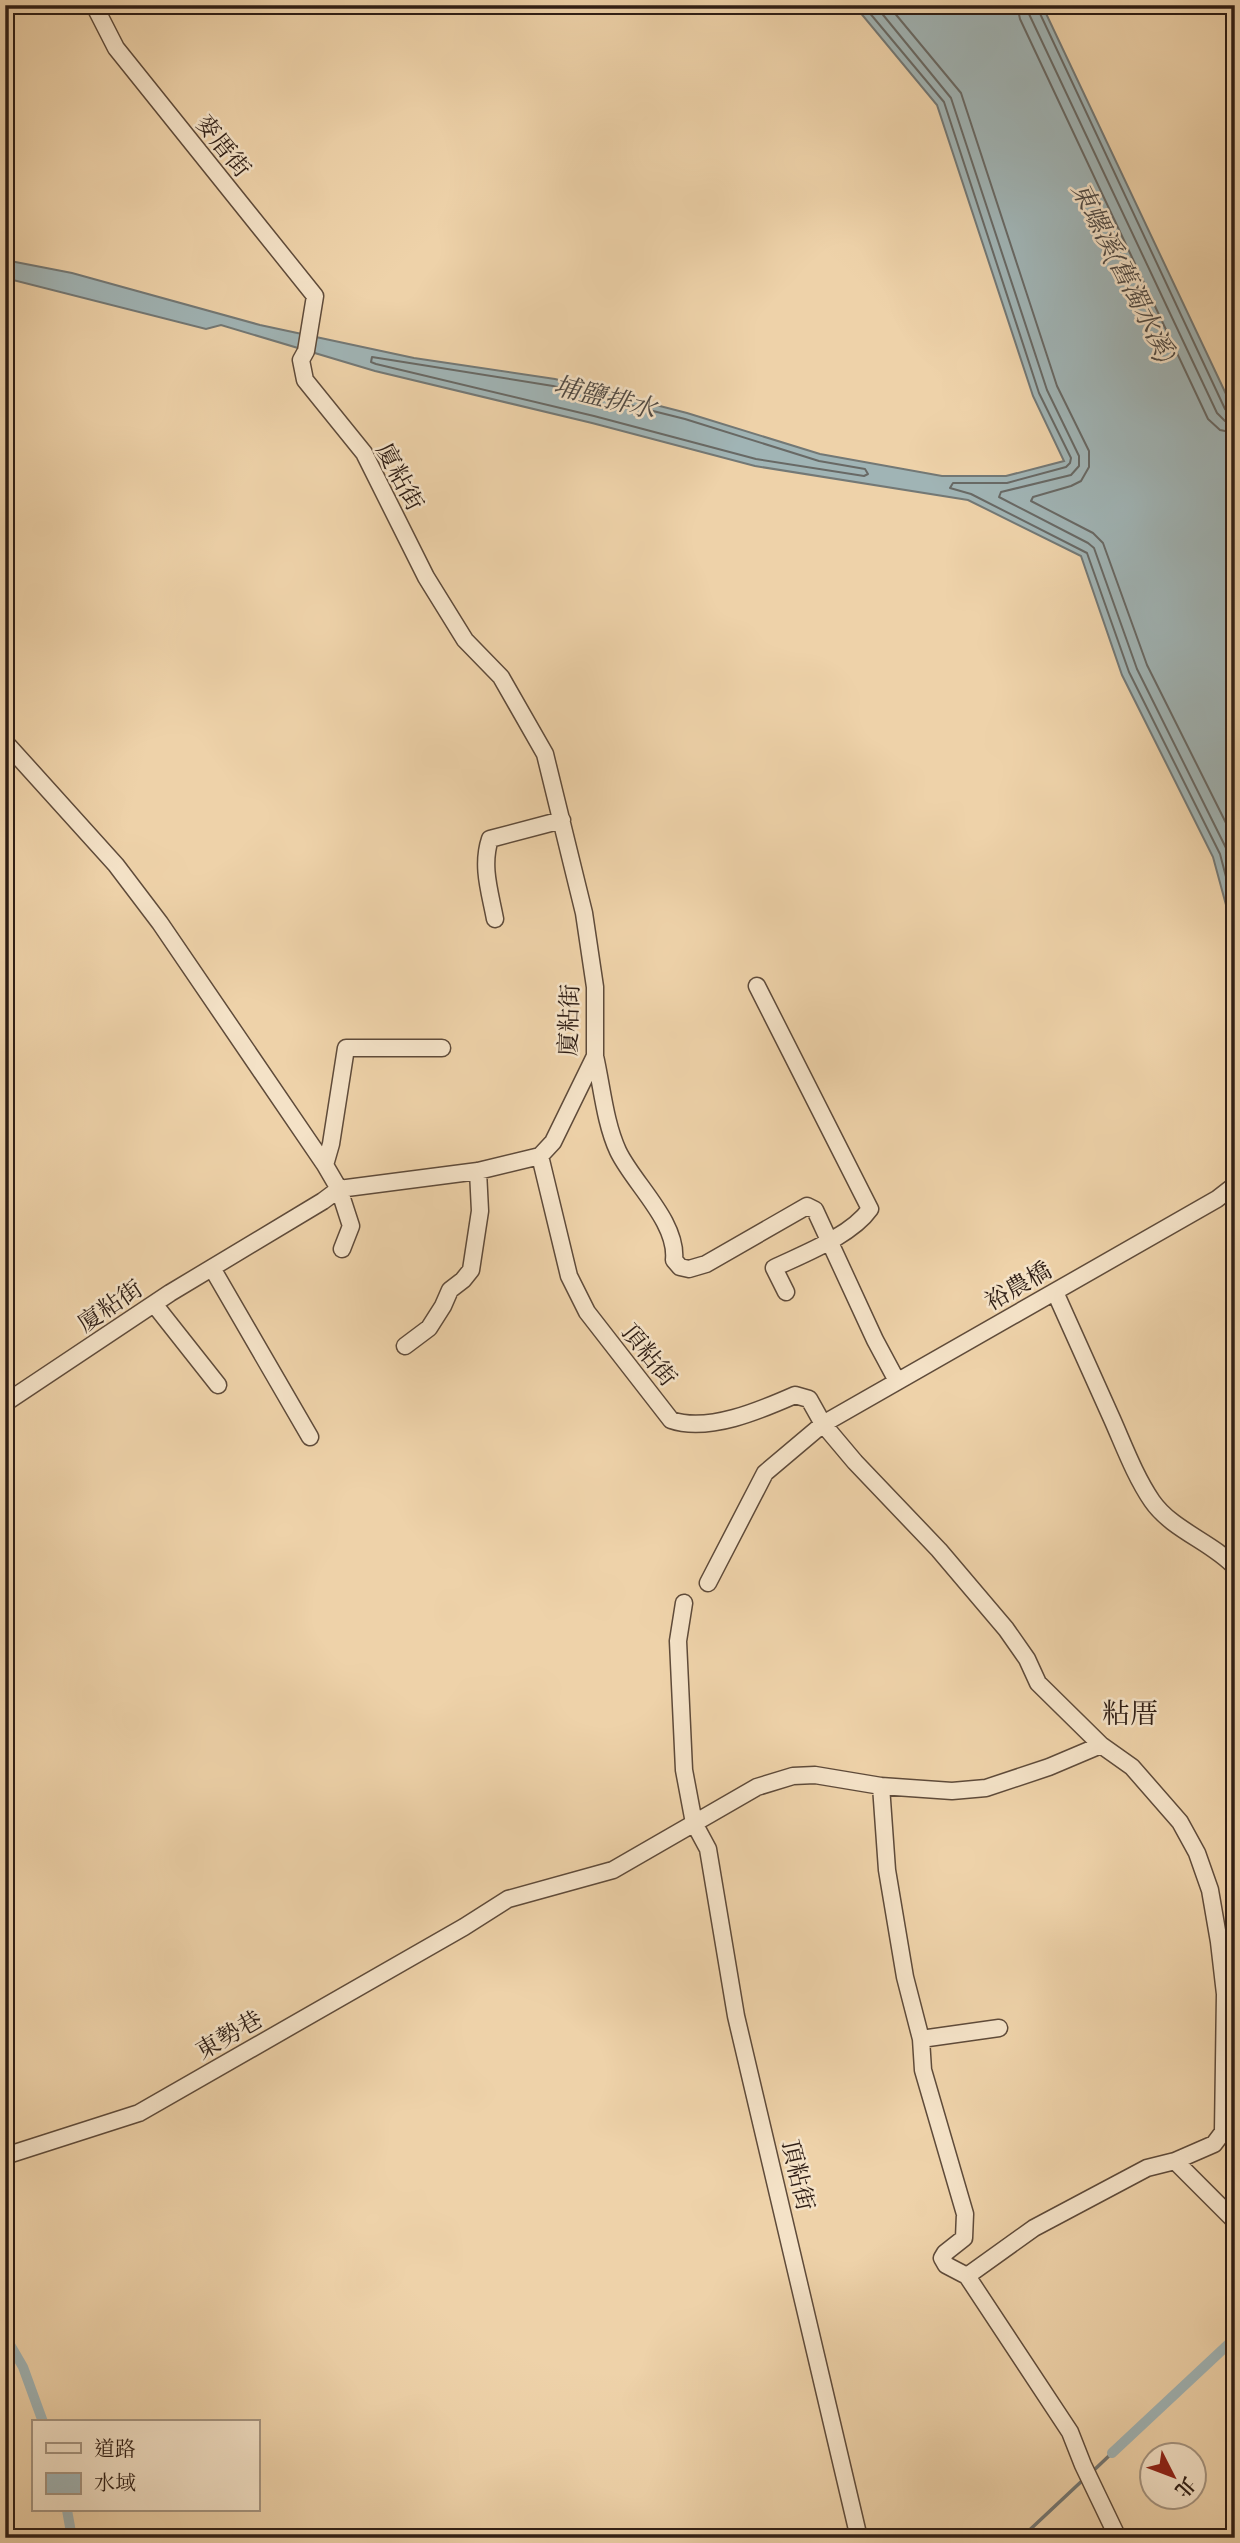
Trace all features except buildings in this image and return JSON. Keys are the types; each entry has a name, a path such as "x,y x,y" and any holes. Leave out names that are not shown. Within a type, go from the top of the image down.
{"street":[{"name":"麥厝街","path":"94,5 116,48 315,296 314,313"},
{"name":"廈粘街","path":"5,1404 154,1304 323,1202 339,1189 478,1171 540,1156 553,1142 595,1056 595,987 584,913 545,754 501,677 465,640 426,577 364,453 305,380 301,360 306,351 314,313"},
{"path":"5,742 116,865 160,923 325,1165 339,1189 351,1226 342,1249"},
{"path":"495,919 486,873 486,852 490,839 562,820"},
{"path":"757,986 870,1209 863,1219 830,1241 774,1268 786,1292"},
{"path":"325,1165 331,1144 346,1048 442,1048"},
{"path":"595,1056 618,1152 658,1210 675,1250 674,1260 680,1267 689,1269 706,1264 807,1206 816,1210 870,1329 897,1381"},
{"name":"頂粘街","path":"540,1156 569,1276 587,1312 671,1420 681,1423 733,1419 795,1395 809,1399 823,1424 855,1462 987,1605 1027,1659 1038,1683 1101,1745 1132,1767 1180,1822 1198,1853 1210,1890 1225,1994 1223,2132 1214,2144 1175,2161 1147,2168 1034,2228 967,2276"},
{"path":"405,1346 429,1328 450,1290 471,1270 480,1211 478,1171"},
{"name":"裕農橋","path":"823,1424 1217,1199 1235,1185"},
{"path":"212,1268 310,1437"},
{"path":"1055,1292 1127,1453 1152,1501 1165,1515 1211,1549 1224,1555 1235,1567"},
{"path":"154,1304 218,1385"},
{"path":"708,1583 765,1473 823,1424"},
{"name":"頂粘街","path":"684,1604 678,1641 684,1770 694,1823 708,1849 736,2016 859,2538"},
{"path":"694,1823 757,1787 793,1776 815,1775 881,1786 951,1791 986,1788 1049,1767 1101,1745"},
{"path":"881,1786 887,1870 905,1977 921,2039 923,2070 965,2214 964,2238 945,2253 942,2259 946,2265 967,2276 1070,2432 1118,2538"},
{"name":"東勢巷","path":"5,2156 139,2113 464,1927 508,1899 613,1870 694,1823"},
{"path":"921,2039 999,2028"},
{"path":"1175,2161 1235,2221"}],"water":[{"path":"854,5 1042,5 1235,413 1235,938 1213,857 1122,675 1081,556 968,500 755,466 592,423 375,371 221,325 206,329 5,278 5,260 72,273 260,325 414,358 555,379 687,413 820,454 942,476 1006,476 1064,461 1033,396 937,105"}],"waterway":[{"path":"5,2336 23,2367 42,2420"},
{"path":"1112,2453 1235,2338"},
{"path":"1092,2472 1112,2453"},
{"path":"1021,2538 1084,2479"},
{"path":"67,2512 72,2538"}],"district":[{"name":"粘厝","path":"1130,1713"}],"water label":[{"name":"東螺溪(舊濁水溪)","path":"1124,272"},
{"name":"埔鹽排水","path":"605,397"}]}
